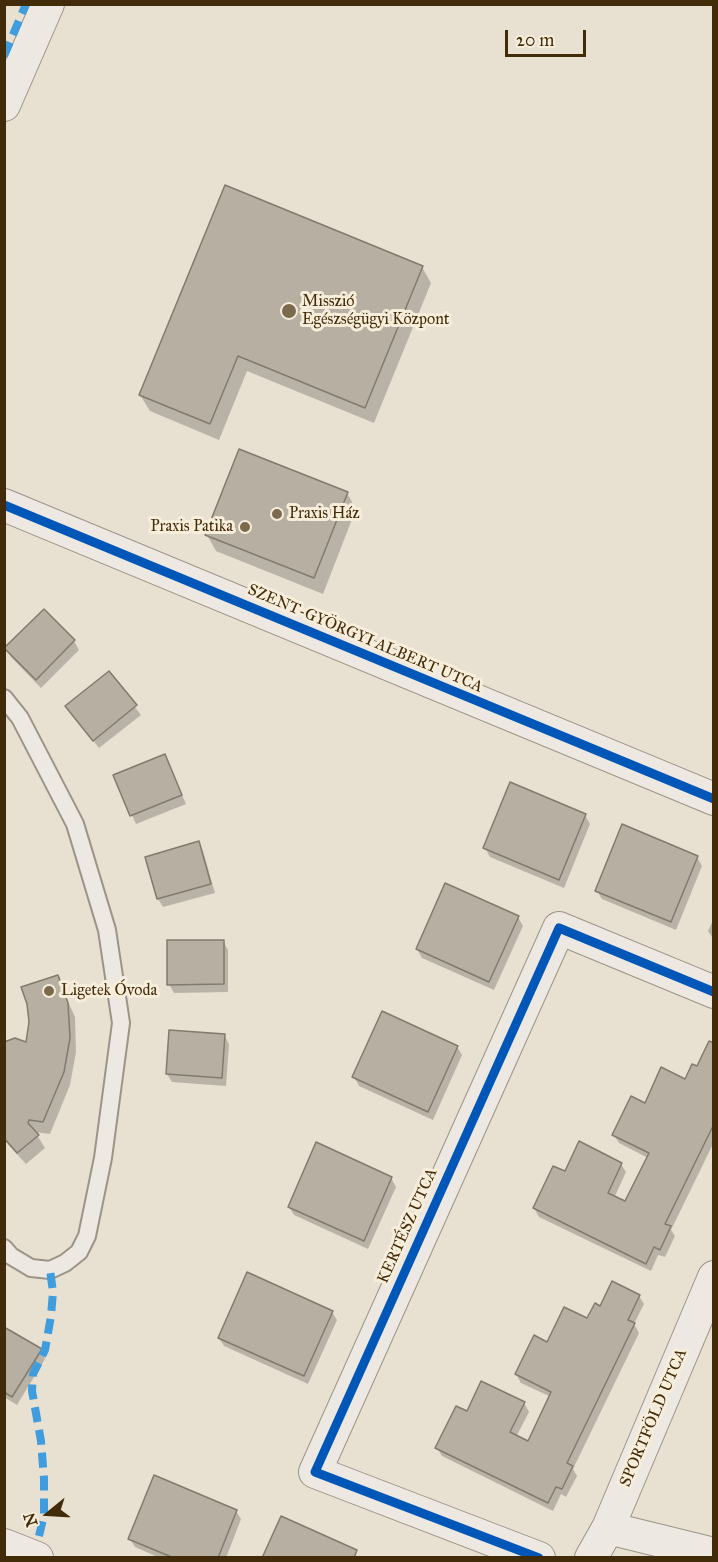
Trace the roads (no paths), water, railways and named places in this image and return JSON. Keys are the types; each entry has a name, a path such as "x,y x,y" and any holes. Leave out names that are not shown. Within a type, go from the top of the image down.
{"street":[{"path":"4,105 48,4"},
{"name":"SZENT-GYÖRGYI ALBERT UTCA","path":"4,506 714,799"},
{"name":"KERTÉSZ UTCA","path":"539,1557 315,1472 559,928 714,992"},
{"name":"SPORTFÖLD UTCA","path":"591,1557 608,1528 714,1277"},
{"path":"608,1528 714,1554"},
{"path":"4,1545 37,1557"}],"lane":[{"path":"4,698 20,718 75,824 107,930 120,1023 103,1158 87,1236 79,1252 65,1263 50,1270 32,1268 12,1256 4,1248"}],"place":[{"name":"Misszió Egészségügyi Központ","path":"289,311"},
{"name":"Praxis Ház","path":"277,514"},
{"name":"Praxis Patika","path":"245,527"},
{"name":"Ligetek Óvoda","path":"49,991"}]}
